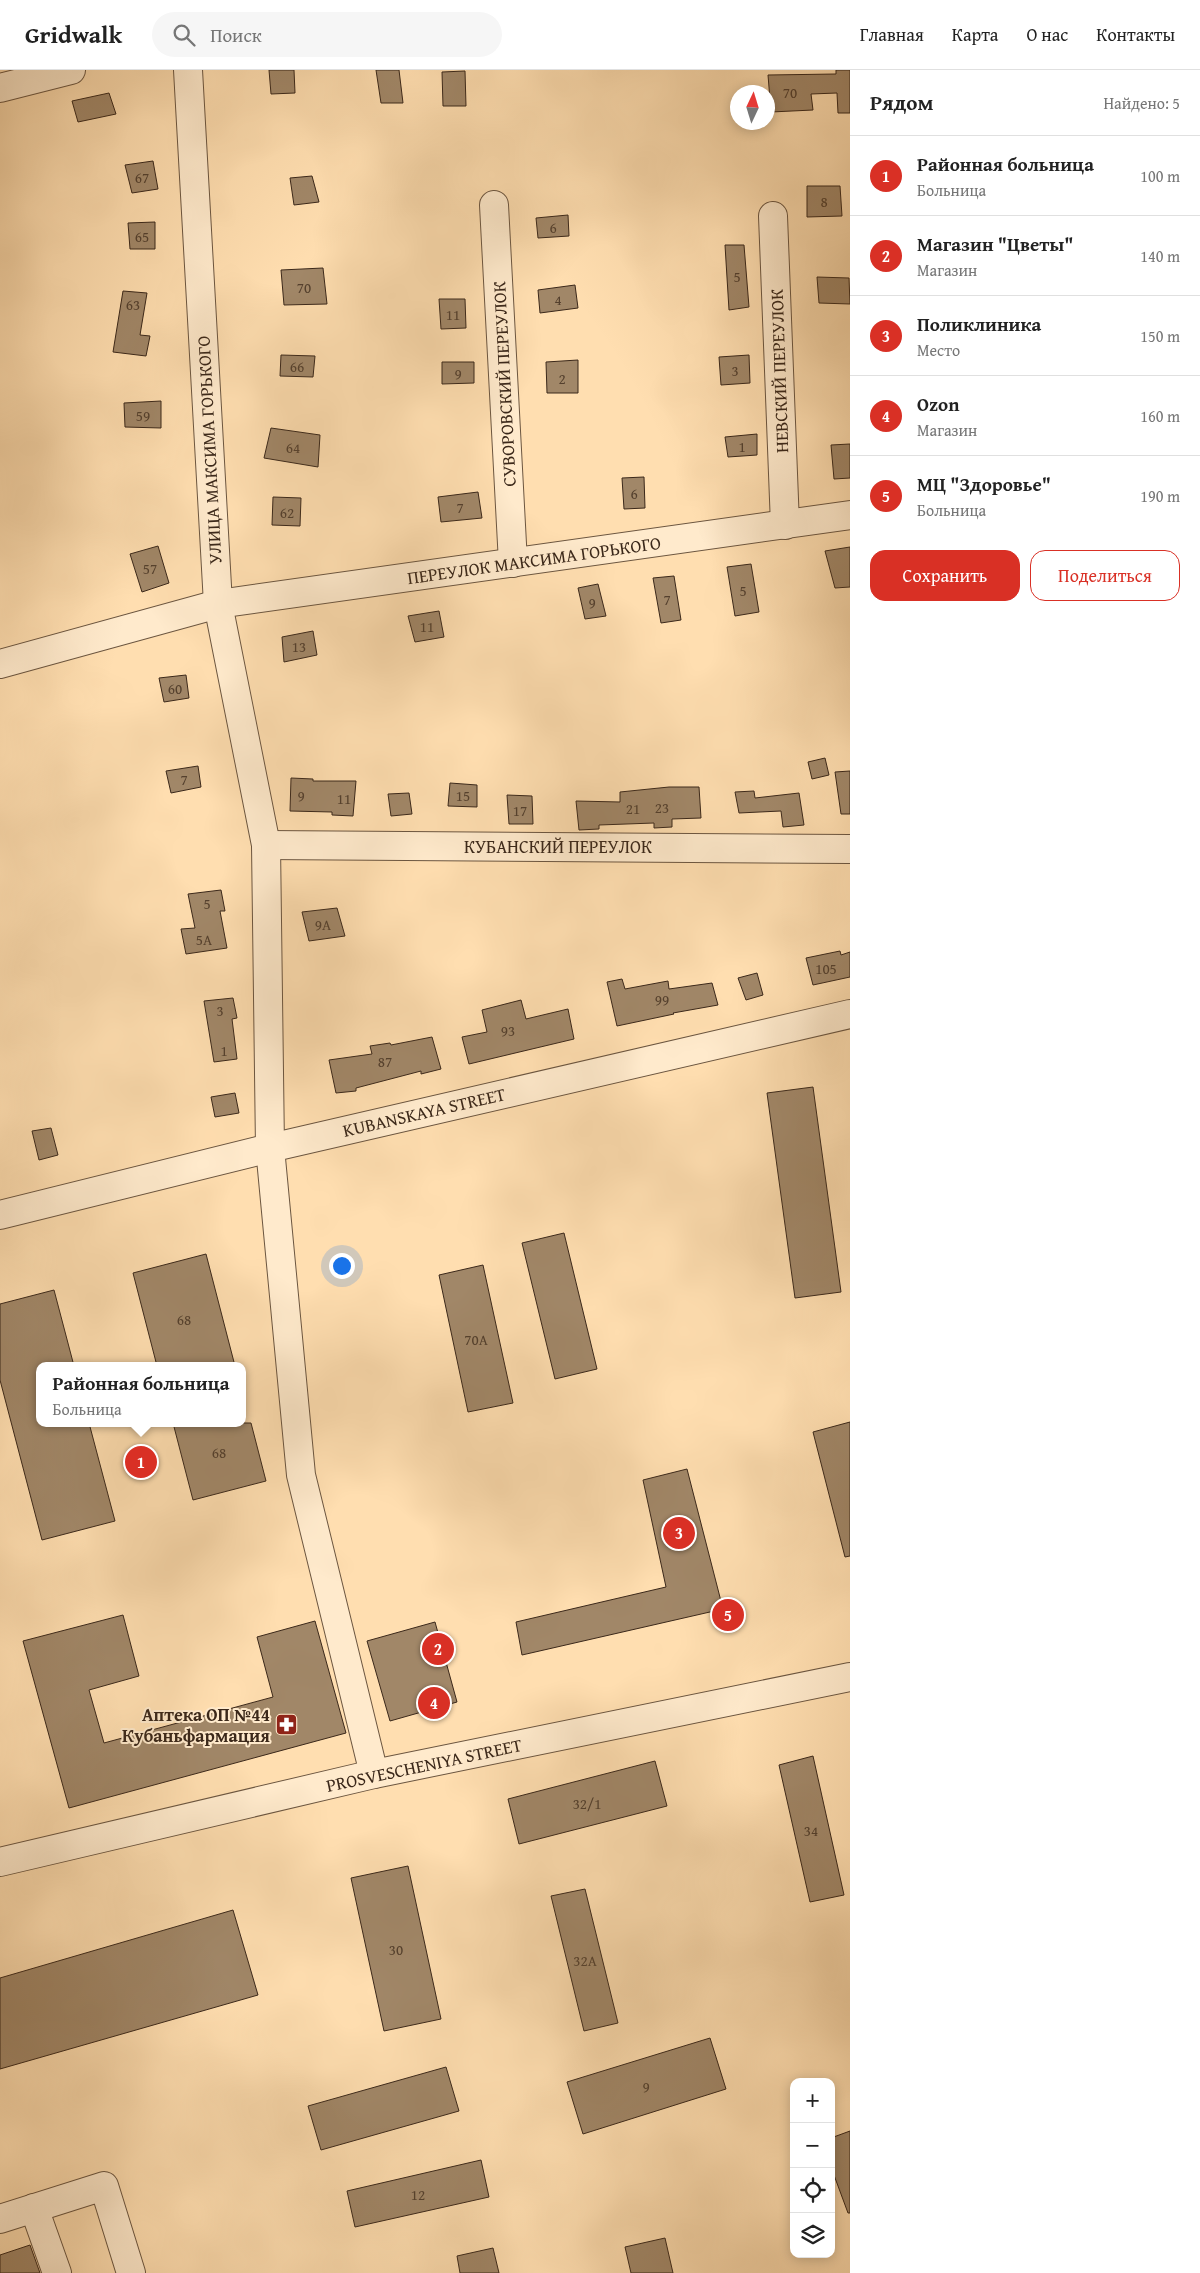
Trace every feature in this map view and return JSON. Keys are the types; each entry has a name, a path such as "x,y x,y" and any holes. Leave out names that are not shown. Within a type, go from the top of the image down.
{"street":[{"path":"0,88 71,70"},
{"name":"УЛИЦА МАКСИМА ГОРЬКОГО","path":"188,70 218,604"},
{"name":"СУВОРОВСКИЙ ПЕРЕУЛОК","path":"494,205 513,563"},
{"name":"НЕВСКИЙ ПЕРЕУЛОК","path":"773,216 785,525"},
{"name":"ПЕРЕУЛОК МАКСИМА ГОРЬКОГО","path":"218,604 850,515"},
{"path":"0,664 218,604 266,845 270,1148 301,1475 374,1774"},
{"name":"КУБАНСКИЙ ПЕРЕУЛОК","path":"266,845 850,849"},
{"name":"KUBANSKAYA STREET","path":"0,1215 270,1148 850,1014"},
{"name":"PROSVESCHENIYA STREET","path":"0,1862 374,1774 850,1677"},
{"path":"0,2219 104,2186 125,2271"},
{"path":"34,2208 57,2273"}],"building":[{"path":"269,70 294,70 295,93 271,94"},
{"path":"376,70 399,70 403,103 381,103"},
{"path":"836,70 850,70 850,113 838,113 837,93 811,94 813,110 775,112 775,85 769,85 768,75 836,74"},
{"path":"465,71 466,106 443,106 442,72"},
{"path":"109,93 116,114 78,122 72,101"},
{"path":"153,161 158,189 132,193 125,165"},
{"path":"312,176 319,202 294,205 290,178"},
{"path":"807,186 840,186 842,216 807,217"},
{"path":"568,215 569,236 538,238 536,218"},
{"path":"155,222 155,249 130,249 128,223"},
{"path":"725,245 744,245 749,307 729,310"},
{"path":"323,268 327,304 284,305 281,270"},
{"path":"817,277 849,278 850,304 819,303"},
{"path":"575,285 578,308 540,313 538,290"},
{"path":"123,291 147,293 140,335 150,336 146,356 113,352"},
{"path":"439,299 465,299 466,328 441,329"},
{"path":"281,355 315,356 313,377 280,376"},
{"path":"749,355 750,383 721,385 719,357"},
{"path":"578,360 578,393 547,393 546,362"},
{"path":"442,362 474,362 474,383 442,384"},
{"path":"161,401 161,428 125,427 124,403"},
{"path":"271,428 320,435 318,467 264,458"},
{"path":"757,434 757,455 728,457 725,437"},
{"path":"850,444 850,478 834,479 831,445"},
{"path":"644,477 645,508 624,509 622,478"},
{"path":"478,492 482,518 441,522 438,497"},
{"path":"273,497 301,498 300,526 272,525"},
{"path":"158,546 169,583 142,592 130,554"},
{"path":"850,547 850,587 835,588 825,551"},
{"path":"751,564 759,612 735,616 727,567"},
{"path":"674,576 681,620 661,623 653,578"},
{"path":"598,584 606,616 585,619 578,588"},
{"path":"439,611 444,637 415,642 408,616"},
{"path":"313,631 317,655 284,662 282,637"},
{"path":"186,675 189,698 164,702 159,678"},
{"path":"825,758 829,775 812,779 808,762"},
{"path":"198,766 201,787 171,793 166,771"},
{"path":"850,771 850,814 841,814 835,772"},
{"path":"291,778 313,779 313,781 356,781 353,816 332,815 332,812 290,811"},
{"path":"450,783 477,785 477,807 448,806"},
{"path":"669,787 699,787 701,818 672,819 672,827 654,828 654,823 599,825 599,829 579,830 576,801 620,802 620,792"},
{"path":"754,791 755,798 799,793 804,825 783,827 781,811 739,813 735,792"},
{"path":"409,793 412,814 391,816 388,794"},
{"path":"507,795 532,796 533,824 509,824"},
{"path":"221,890 225,911 220,911 227,948 186,954 181,929 195,928 188,894"},
{"path":"337,908 345,936 309,941 302,912"},
{"path":"840,951 841,955 850,952 850,977 813,985 806,958"},
{"path":"757,973 763,995 746,1000 738,978"},
{"path":"622,979 625,989 668,981 669,989 712,983 718,1005 617,1026 607,982"},
{"path":"233,998 237,1018 232,1019 237,1059 214,1062 204,1001"},
{"path":"521,1000 526,1019 568,1009 574,1039 469,1064 462,1037 487,1032 482,1010"},
{"path":"432,1037 441,1069 421,1074 421,1071 356,1088 356,1091 336,1093 329,1060 372,1054 370,1046 390,1043 391,1045"},
{"path":"813,1087 841,1292 795,1298 767,1093"},
{"path":"235,1093 239,1113 215,1117 211,1097"},
{"path":"51,1128 58,1155 39,1160 32,1131"},
{"path":"564,1233 597,1369 555,1379 522,1243"},
{"path":"206,1254 234,1362 156,1362 133,1273"},
{"path":"483,1265 513,1403 468,1412 439,1275"},
{"path":"54,1290 73,1362 36,1362 36,1427 90,1427 115,1521 42,1540 0,1380 0,1304"},
{"path":"850,1422 850,1556 845,1557 813,1432"},
{"path":"246,1423 251,1423 266,1481 193,1500 174,1427 246,1427"},
{"path":"687,1469 723,1609 522,1655 516,1622 666,1587 643,1480"},
{"path":"123,1615 139,1676 89,1690 104,1743 273,1697 257,1637 315,1621 346,1733 69,1808 23,1641"},
{"path":"435,1622 457,1702 390,1721 367,1641"},
{"path":"813,1756 844,1895 810,1902 779,1765"},
{"path":"655,1761 667,1806 519,1844 508,1799"},
{"path":"408,1866 441,2019 384,2031 351,1878"},
{"path":"585,1889 618,2023 584,2031 551,1896"},
{"path":"233,1910 258,1995 0,2069 0,1978"},
{"path":"710,2038 726,2089 583,2134 567,2082"},
{"path":"446,2067 459,2111 321,2150 308,2106"},
{"path":"850,2131 850,2213 848,2213 835,2178 835,2137"},
{"path":"481,2160 489,2197 355,2227 347,2191"},
{"path":"665,2238 673,2273 631,2273 625,2247"},
{"path":"30,2245 40,2273 0,2273 0,2255"},
{"path":"493,2248 499,2273 460,2273 457,2256"}],"place":[{"name":"Районная больница","path":"141,1462"},
{"name":"Поликлиника","path":"679,1533"},
{"name":"МЦ \"Здоровье\"","path":"728,1615"},
{"name":"Магазин \"Цветы\"","path":"438,1649"},
{"name":"Ozon","path":"434,1703"},
{"name":"Аптека ОП №44 Кубаньфармация","path":"286,1724"}]}
